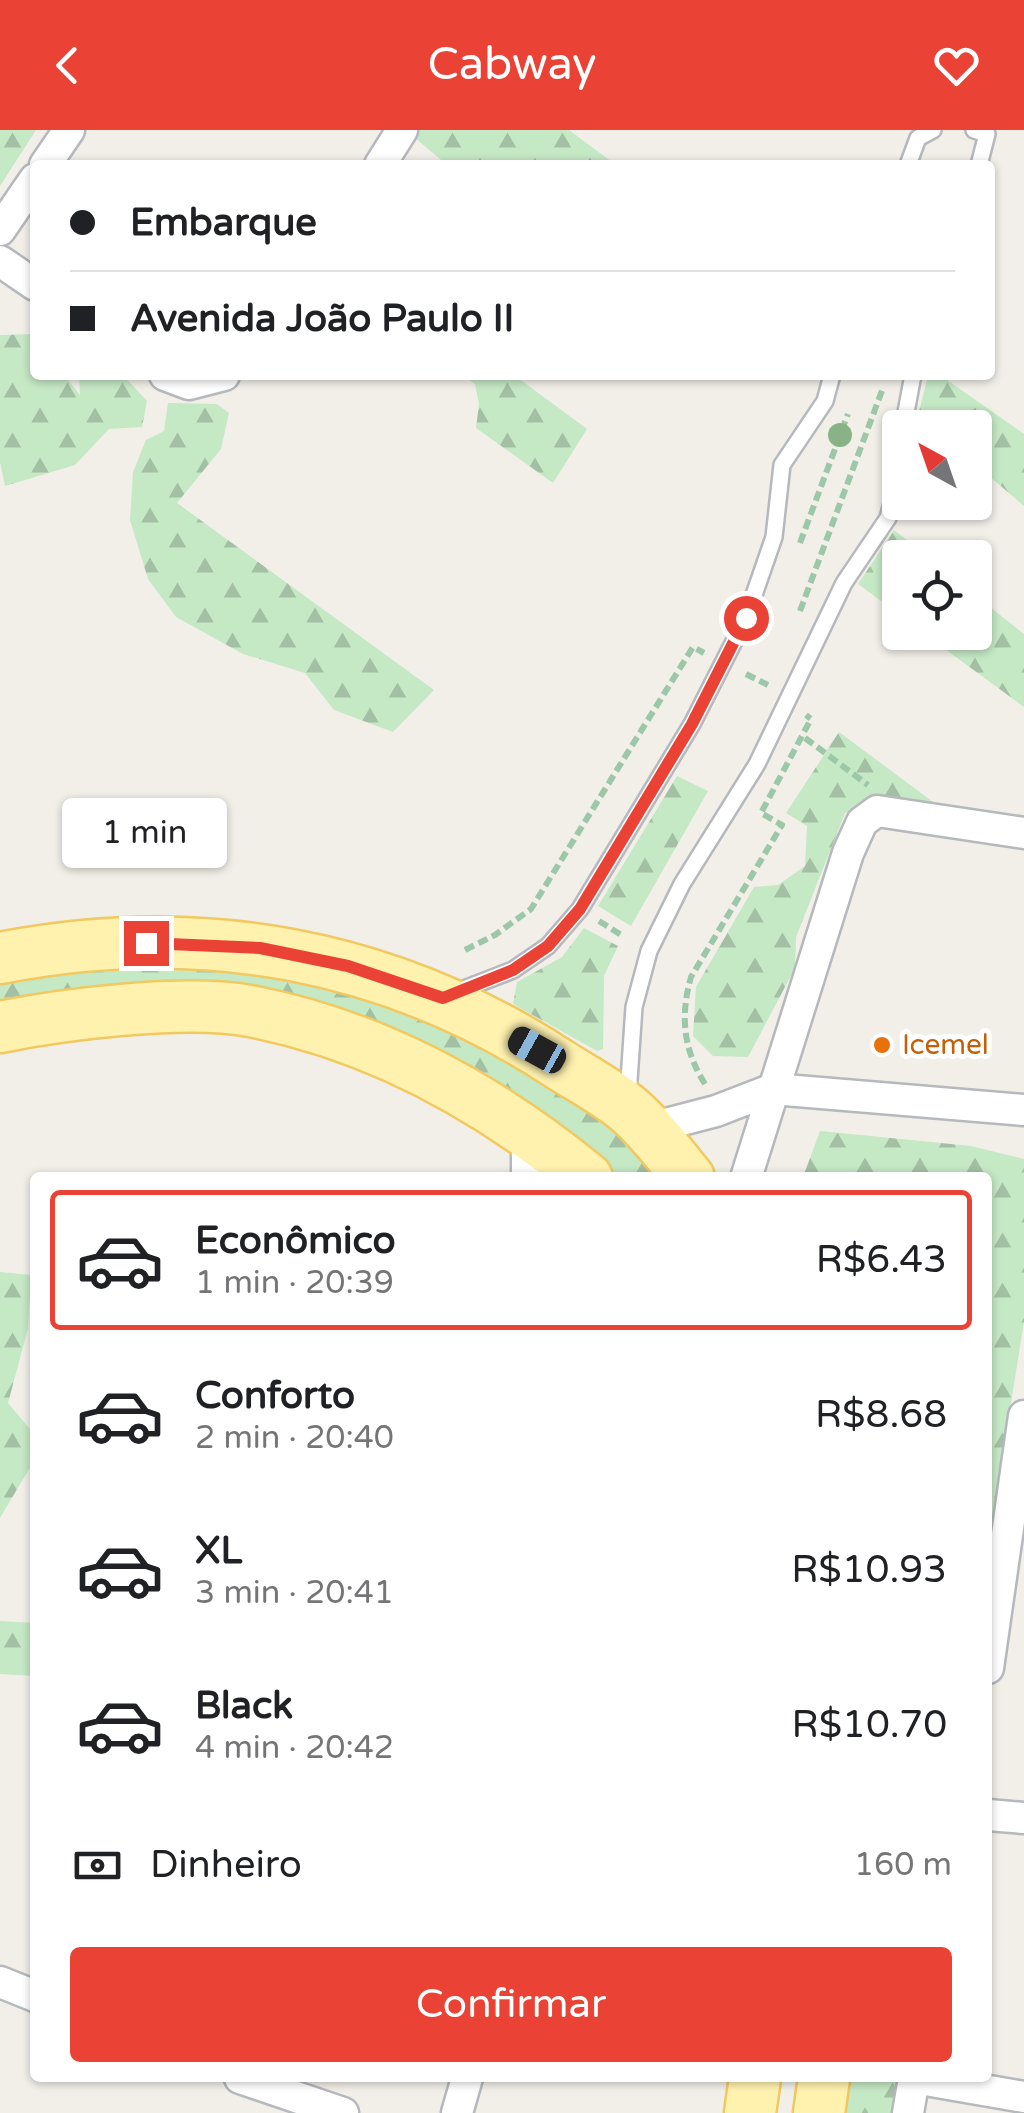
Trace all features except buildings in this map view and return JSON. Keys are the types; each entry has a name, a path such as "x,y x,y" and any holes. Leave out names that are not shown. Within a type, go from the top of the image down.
{"main road":[{"path":"0,958 66,945 185,942 260,948 348,966 443,998 537,1050 637,1118 684,1172"},
{"path":"0,1027 99,1012 246,1010 374,1047 451,1085 527,1155 571,1172"},
{"path":"750,2113 754,2082"},
{"path":"819,2113 823,2082"}],"street":[{"path":"48,160 69,130"},
{"path":"383,160 402,130"},
{"path":"0,230 30,186"},
{"path":"0,261 30,282"},
{"path":"178,380 189,384 205,380"},
{"path":"748,1172 854,836 862,822 878,811 1024,833"},
{"path":"637,1118 716,1111 773,1089 1024,1110"},
{"path":"992,1650 1015,1545 1024,1416"},
{"path":"992,1815 1024,1818"},
{"path":"0,1982 30,1994"},
{"path":"252,2082 343,2113"},
{"path":"457,2113 465,2082"},
{"path":"908,2113 913,2082"},
{"path":"937,2082 1024,2097"}],"lane":[{"path":"910,160 918,138 933,130"},
{"path":"974,130 987,134 981,160"},
{"path":"443,998 513,970 548,946 580,909 692,724 738,634 774,537 782,465 825,402 831,380"},
{"path":"906,410 912,380"},
{"path":"637,1118 634,1008 649,951 682,884 757,764 844,583 887,520"}],"path":[{"path":"797,619 886,380"},
{"path":"465,950 495,936 531,909 693,647"},
{"path":"770,686 776,669"},
{"path":"707,1086 693,1065 684,1035 687,990 782,825 762,813 805,738"},
{"path":"597,920 623,936"}],"green space":[{"path":"0,130 36,130 0,186"},
{"path":"419,130 569,130 609,160 441,160 414,137"},
{"path":"30,334 30,380 68,380 80,395 79,380 128,380 147,401 142,427 109,429 75,465 5,486 0,462 0,335"},
{"path":"469,380 521,380 587,429 553,483 476,428 479,404 475,384"},
{"path":"927,380 947,380 990,410 919,410"},
{"path":"168,403 217,404 229,413 221,449 177,503 434,690 393,732 334,710 305,673 243,654 176,617 148,579 130,520 133,472 146,440 164,431"},
{"path":"992,412 1024,434 1024,506 992,479"},
{"path":"894,530 907,540 887,540"},
{"path":"882,548 882,602 858,584"},
{"path":"992,609 1024,634 1024,707 946,650 992,650"},
{"path":"839,732 933,802 845,813 796,937 795,968 748,1057 713,1056 693,1036 696,987 754,887 778,885 805,866 807,826 786,813"},
{"path":"677,776 708,791 631,926 598,906"},
{"path":"584,928 618,946 604,976 603,1049 597,1051 513,1004 517,982 562,957"},
{"path":"92,961 279,967 478,1031 574,1097 661,1172 613,1172 558,1130 436,1050 0,1012 0,980"},
{"path":"820,1131 971,1146 1024,1159 1024,1322 992,1520 992,1172 805,1172"},
{"path":"0,1272 30,1275 28,1328 8,1403 30,1429 30,1467 0,1518"},
{"path":"0,1621 30,1623 30,1676 0,1674"},
{"path":"844,2082 904,2082 899,2113 839,2113"}],"place":[{"name":"Icemel","path":"882,1045"}],"route":[{"path":"146,943 260,948 348,966 443,998 513,970 548,946 580,909 692,724 746,618"}]}
